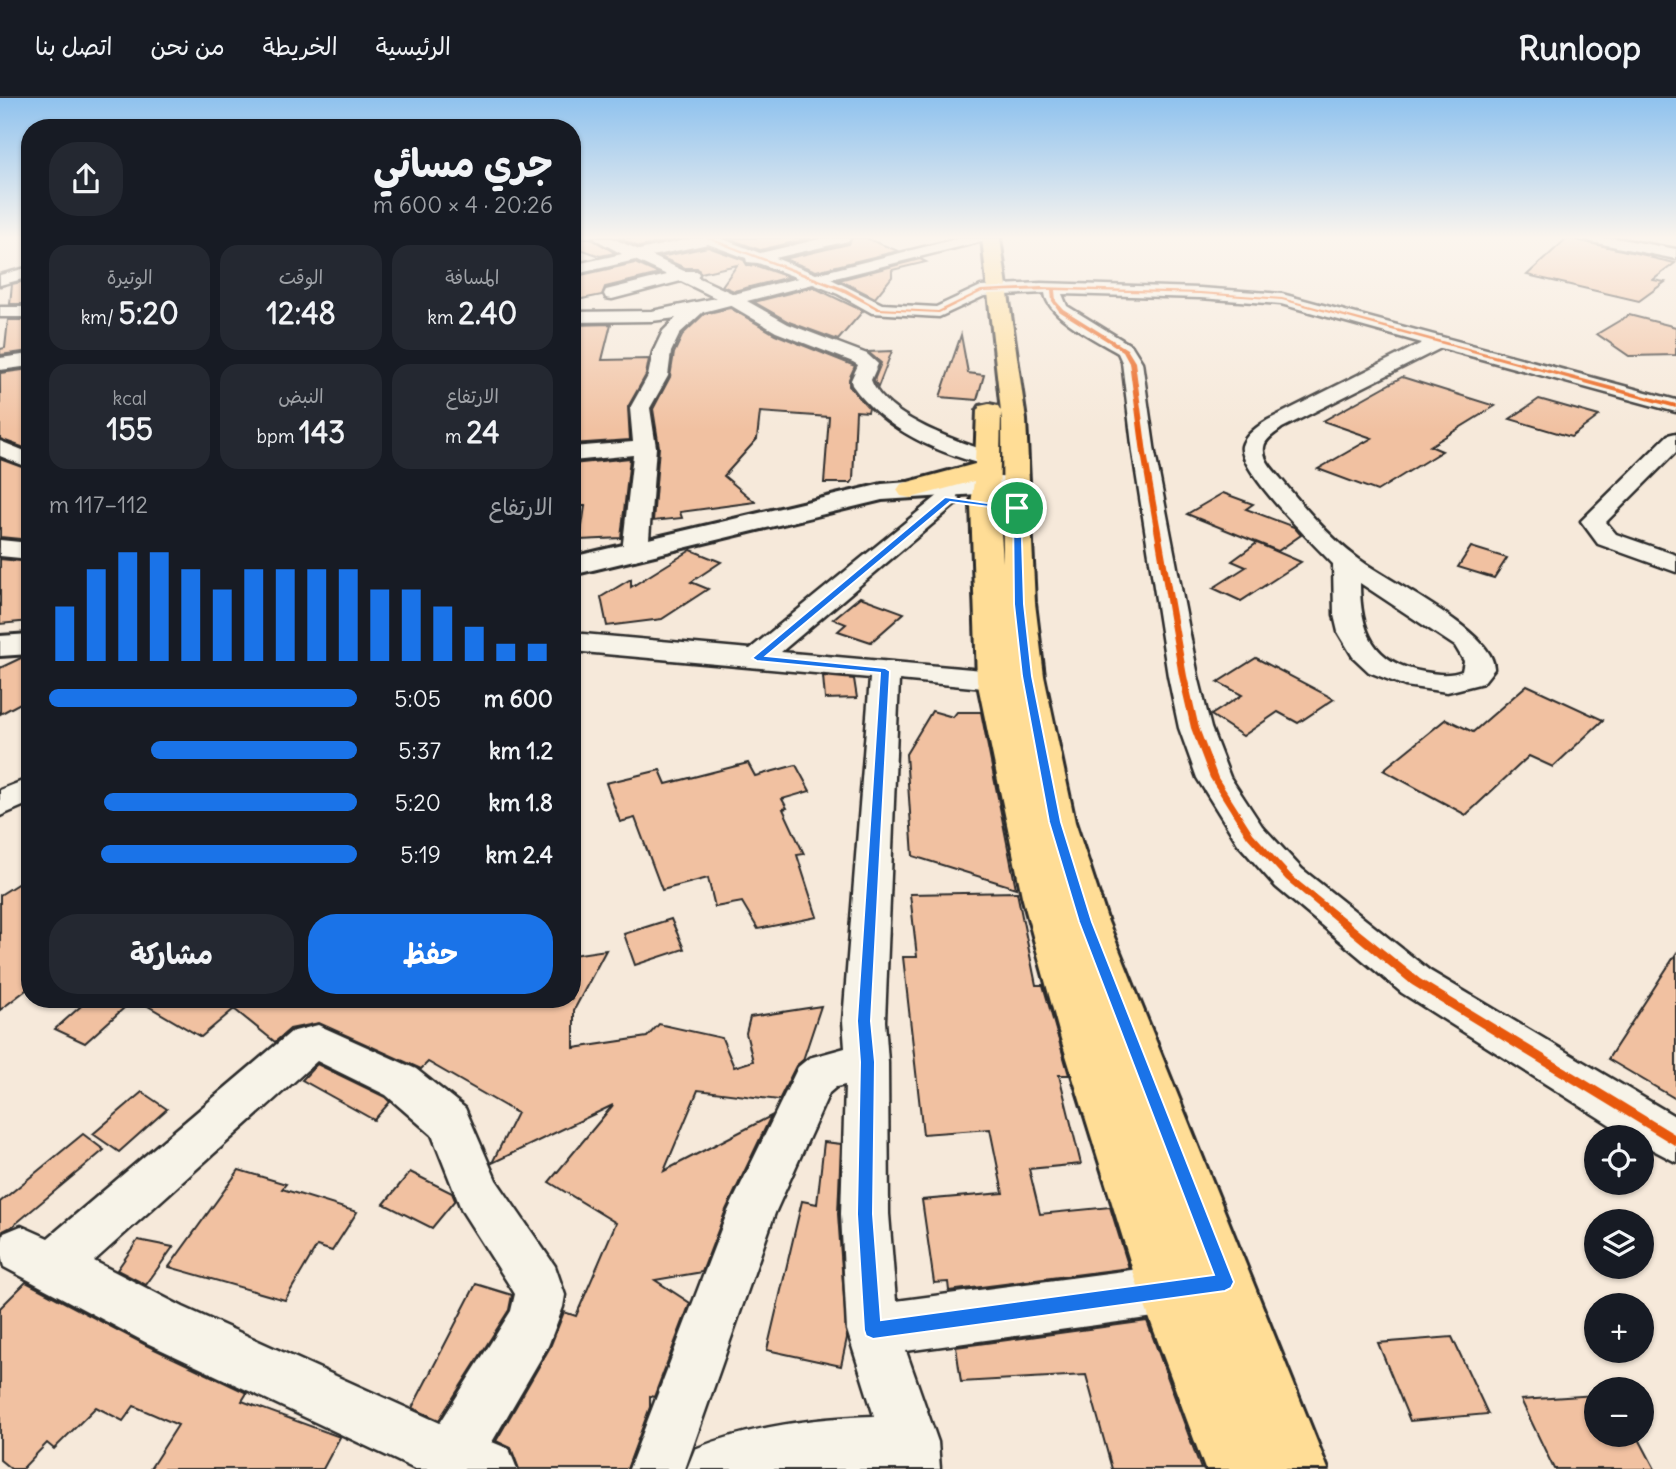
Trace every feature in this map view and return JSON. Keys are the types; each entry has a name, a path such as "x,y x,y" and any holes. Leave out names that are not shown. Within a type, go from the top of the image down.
{"main road":[{"path":"992,302 1014,420 990,487 993,680 1043,897 1085,1040 1168,1290 1238,1469"},
{"path":"990,487 1019,604 1027,676 1055,822 1086,922 1295,1469"}],"street":[{"path":"619,302 672,331"},
{"path":"581,317 644,316 719,302"},
{"path":"737,302 782,328 868,364 861,380 862,385 899,423 929,438 990,487"},
{"path":"863,302 878,309 939,313 965,302"},
{"path":"1055,302 1061,310 1125,350 1132,362 1144,453 1195,728 1213,778 1250,835 1289,878 1416,982 1676,1141"},
{"path":"1293,302 1676,406"},
{"path":"635,552 645,447 639,408 658,376 662,352 672,331 698,307"},
{"path":"840,351 878,309"},
{"path":"0,312 21,312"},
{"path":"1346,562 1347,613 1353,632 1364,650 1379,666 1399,677 1422,682 1458,681 1473,676 1479,669 1479,660 1465,640 1346,562 1290,506 1254,459 1253,446 1260,435 1275,424 1440,341"},
{"path":"0,364 21,361"},
{"path":"0,447 21,439"},
{"path":"1676,440 1593,521 1607,539 1676,564"},
{"path":"0,447 21,457"},
{"path":"581,453 645,447"},
{"path":"581,564 862,496 902,491 990,487"},
{"path":"902,491 990,487"},
{"path":"757,658 990,487"},
{"path":"0,548 21,550"},
{"path":"581,643 993,680"},
{"path":"0,646 21,645"},
{"path":"715,1469 814,1446 911,1456 873,1330 865,1214 867,1062 864,1021 885,671"},
{"path":"0,804 21,794"},
{"path":"312,1043 328,1047 401,1082 449,1122 479,1195 537,1284 540,1295 530,1328 461,1465 165,1325 36,1258 302,1047 312,1043"},
{"path":"657,1469 752,1212 813,1080 824,1071 867,1062"},
{"path":"873,1330 1225,1282"}],"building":[{"path":"754,302 844,302 863,311 838,340 789,322"},
{"path":"730,308 775,334 855,366 849,386 869,408 868,412 856,411 853,480 851,483 824,483 829,417 760,412 757,439 724,476 755,502 680,512 682,518 653,521 659,447 653,409 670,377 674,353 683,334 704,314"},
{"path":"1629,315 1676,327 1676,355 1629,356 1597,334"},
{"path":"8,320 21,320 21,352 0,355 0,349 5,348"},
{"path":"611,324 602,360 649,359 646,375 628,407 630,440 581,443 581,325"},
{"path":"961,335 968,373 984,375 977,400 940,397"},
{"path":"892,351 878,387 874,380 881,363 868,352"},
{"path":"21,370 21,447 0,439 0,373"},
{"path":"1402,377 1495,406 1430,446 1442,451 1377,491 1318,469 1372,438 1323,421"},
{"path":"1539,399 1599,416 1571,437 1510,419"},
{"path":"630,458 621,538 581,540 585,506 581,506 581,463"},
{"path":"0,459 21,467 21,539 0,537"},
{"path":"1223,493 1253,504 1246,509 1294,527 1301,535 1278,551 1187,514"},
{"path":"1257,543 1301,562 1241,601 1213,588 1246,567 1232,561"},
{"path":"1471,547 1507,558 1494,578 1458,567"},
{"path":"691,550 721,562 691,582 708,589 662,619 607,626 601,597 631,579 631,587"},
{"path":"0,559 21,561 21,622 0,624"},
{"path":"860,597 904,613 871,642 838,631 846,624 833,619"},
{"path":"21,658 21,703 0,714 0,668"},
{"path":"1256,658 1334,699 1298,723 1278,712 1243,736 1211,715 1242,695 1218,682"},
{"path":"823,676 854,679 857,698 825,699"},
{"path":"1527,685 1603,720 1553,767 1529,756 1466,815 1383,770 1446,719 1473,732"},
{"path":"932,711 953,717 957,712 981,712 1016,888 913,856 906,754"},
{"path":"748,763 755,776 796,765 810,791 782,799 787,808 783,809 804,854 797,855 817,917 758,929 742,902 715,907 708,878 662,890 635,818 620,822 606,783 660,770 666,784"},
{"path":"21,882 21,994 0,1010 0,895"},
{"path":"1017,892 1036,985 1043,985 1069,1075 1059,1075 1081,1164 1029,1169 1040,1214 1110,1207 1129,1268 949,1291 948,1282 934,1283 922,1200 1003,1193 990,1129 923,1134 903,957 917,957 910,894"},
{"path":"671,919 684,949 635,965 624,934"},
{"path":"606,950 581,997 581,954"},
{"path":"1676,954 1676,1099 1608,1059"},
{"path":"821,1006 803,1060 796,1066 779,1100 698,1090 664,1171 771,1116 726,1210 702,1272 655,1280 690,1303 654,1397 650,1396 650,1407 627,1469 519,1469 511,1448 496,1441 550,1347 564,1312 576,1316 616,1223 549,1182 613,1105 492,1163 517,1113 428,1062 421,1069 319,1023 290,1029 275,1042 234,1009 201,1037 151,1008 575,1008 574,1048 647,1037 659,1024 722,1038 734,1067 753,1061 746,1033 750,1017"},
{"path":"79,1008 124,1008 85,1043 55,1029"},
{"path":"317,1064 385,1097 390,1102 374,1120 302,1080"},
{"path":"142,1092 167,1109 119,1152 93,1134"},
{"path":"83,1134 104,1150 13,1226 3,1231 0,1237 0,1202"},
{"path":"824,1142 841,1144 838,1214 847,1338 841,1366 767,1350 802,1201 817,1204"},
{"path":"239,1170 286,1184 282,1189 357,1212 332,1251 317,1246 285,1300 169,1267"},
{"path":"410,1172 452,1193 455,1200 432,1228 384,1204"},
{"path":"138,1240 173,1247 146,1285 117,1270"},
{"path":"26,1282 146,1345 247,1393 242,1401 340,1437 323,1469 150,1469 178,1425 134,1406 123,1421 96,1407 54,1449 47,1443 22,1469 11,1469 0,1460 0,1308"},
{"path":"476,1284 512,1295 509,1310 439,1420 412,1408"},
{"path":"1147,1321 1201,1469 1112,1469 1086,1375 961,1382 956,1347"},
{"path":"1452,1337 1488,1414 1410,1421 1378,1343"},
{"path":"1584,1396 1584,1447 1643,1447 1655,1469 1554,1469 1521,1400"}],"cycle path":[{"path":"865,302 878,309 939,312 959,302"},
{"path":"1055,302 1061,310 1125,350 1132,362 1144,453 1183,676 1195,728 1214,778 1250,835 1289,878 1416,982 1676,1141"},
{"path":"1293,302 1676,406"}],"route":[{"path":"948,499 1017,508 1019,604 1027,676 1055,822 1086,922 1225,1282 873,1330 865,1214 867,1062 864,1021 885,671 757,658 948,499"}]}
